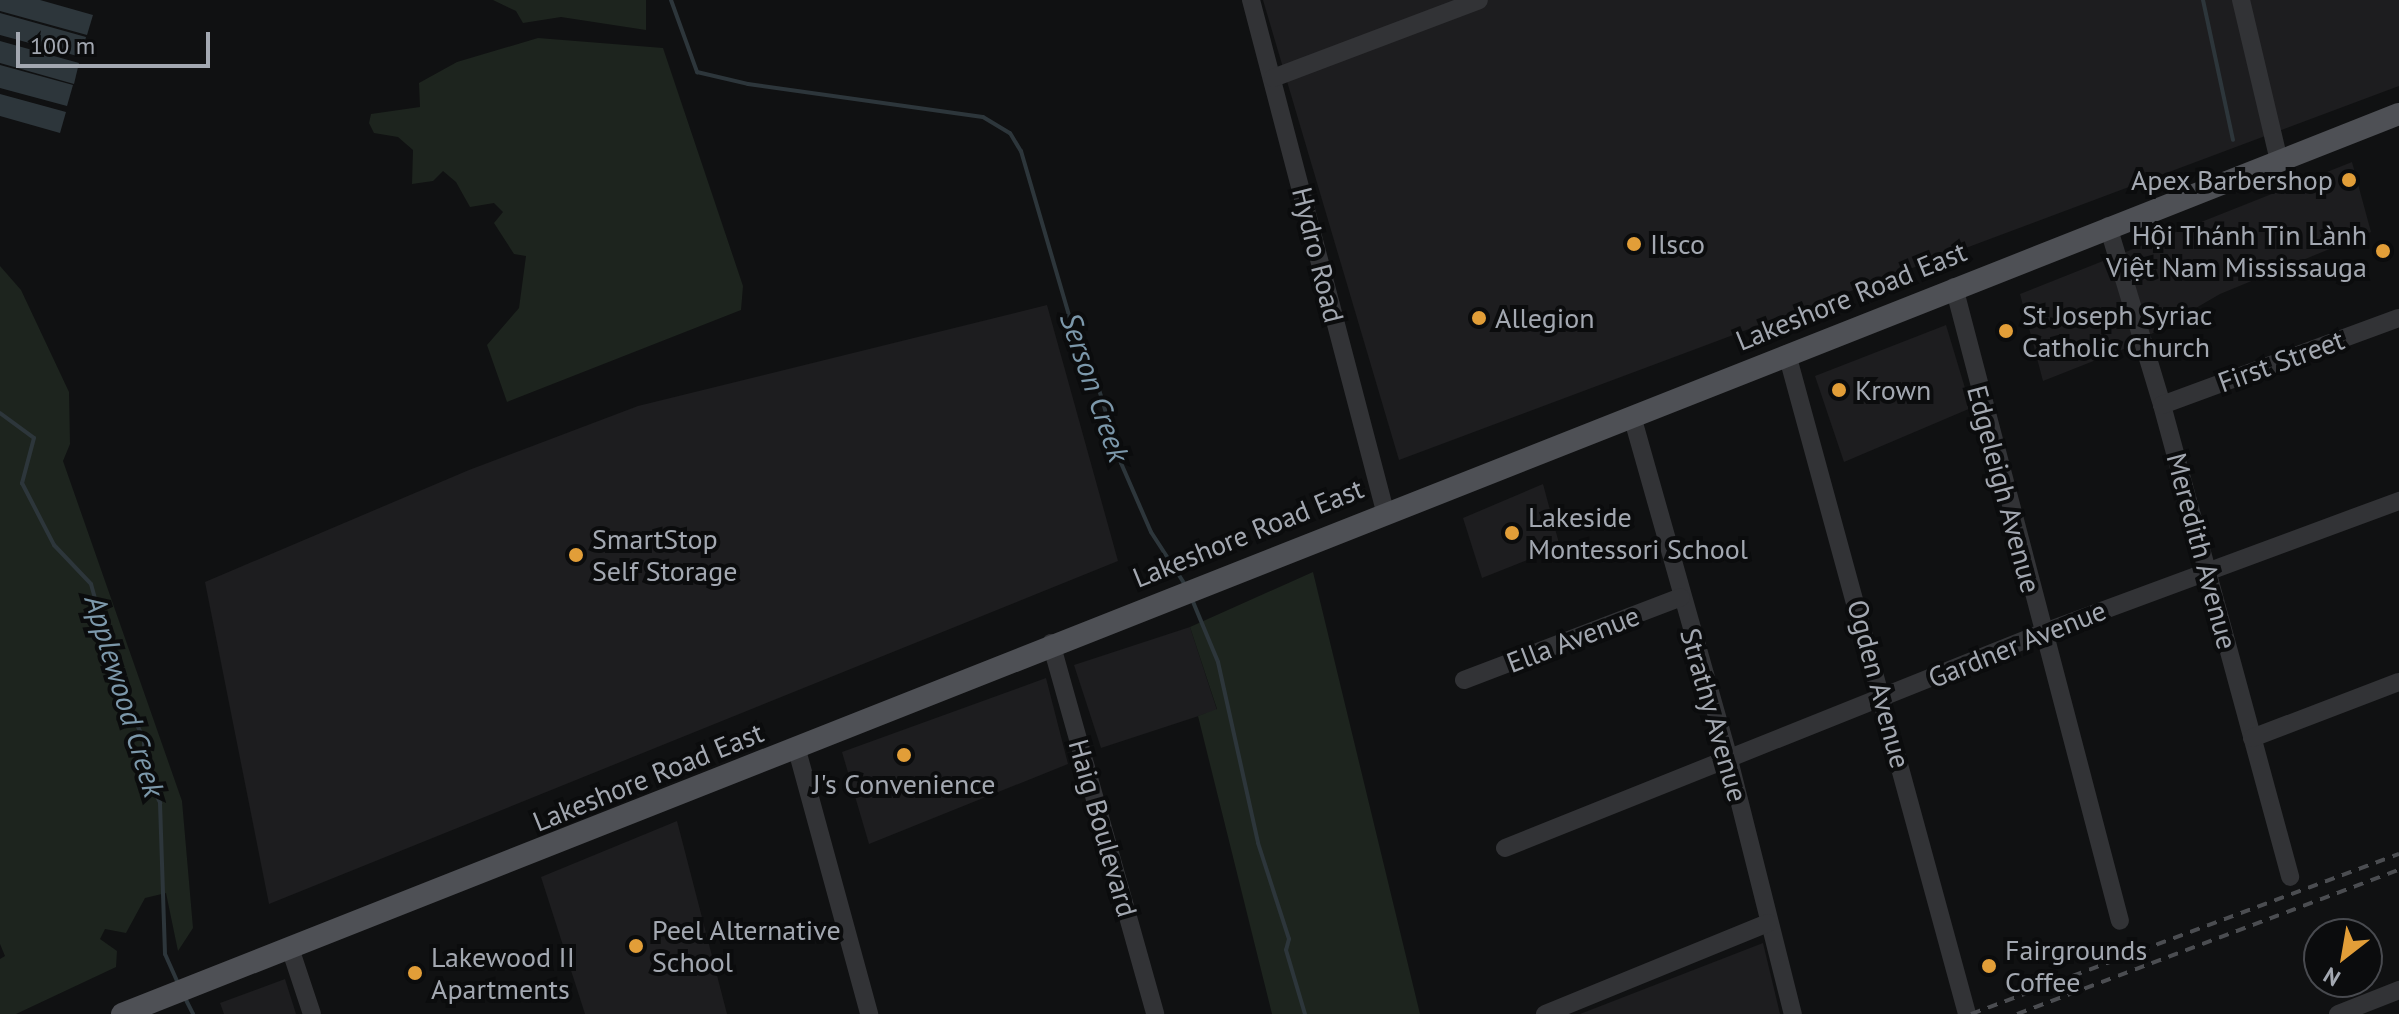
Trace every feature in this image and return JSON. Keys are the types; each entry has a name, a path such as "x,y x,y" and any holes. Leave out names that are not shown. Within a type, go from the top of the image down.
{"main road":[{"name":"Lakeshore Road East","path":"122,1014 291,951 797,750 1051,643 2399,114"}],"street":[{"name":"Hydro Road","path":"1251,0 1385,511"},
{"path":"1273,78 1479,0"},
{"path":"2241,0 2279,161"},
{"name":"Meredith Avenue","path":"2108,226 2162,405 2290,877"},
{"name":"Edgeleigh Avenue","path":"1954,287 2042,633 2120,921"},
{"name":"First Street","path":"2162,405 2399,318"},
{"name":"Ogden Avenue","path":"1787,354 1967,1014"},
{"name":"Strathy Avenue","path":"1632,416 1728,756 1793,1014"},
{"name":"Gardner Avenue","path":"1505,848 1728,756 1883,698 2042,633 2399,501"},
{"name":"Ella Avenue","path":"1464,680 1681,597"},
{"name":"Haig Boulevard","path":"1051,643 1155,1014"},
{"path":"2252,738 2399,682"},
{"path":"797,750 869,1014"},
{"path":"1545,1014 1768,923"},
{"path":"291,951 312,1014"},
{"path":"2338,1014 2399,990"}],"shaded area":[{"path":"0,0 40,0 93,15 87,35 0,11"},
{"path":"493,0 646,0 646,30 561,17 523,23 516,11"},
{"path":"1263,0 2399,0 2399,86 1399,460"},
{"path":"0,13 86,37 81,57 0,35"},
{"path":"538,38 663,48 743,286 741,310 507,402 487,345 519,308 526,256 514,254 494,223 503,212 494,203 470,207 456,182 443,171 433,181 412,184 413,150 398,137 374,133 369,123 371,114 420,107 419,83 457,62"},
{"path":"0,41 79,63 74,84 0,63"},
{"path":"0,65 73,85 67,106 0,88"},
{"path":"0,94 66,112 60,133 0,116"},
{"path":"2352,162 2371,232 2220,294 2129,347 2043,381 2020,294"},
{"path":"0,266 21,290 69,392 70,444 63,461 182,801 193,928 178,951 166,893 145,898 126,933 105,929 100,939 117,951 116,967 16,1014 0,1014 0,959 5,956 0,944"},
{"path":"1047,305 1118,561 269,904 205,582 469,470 638,406"},
{"path":"1946,325 1971,408 1844,462 1815,376"},
{"name":"Lakeside Montessori School","path":"1543,484 1560,547 1482,578 1463,518"},
{"path":"1313,572 1420,1014 1272,1014 1198,716 1217,709 1190,627"},
{"path":"1190,627 1217,710 1101,748 1074,665"},
{"path":"1046,678 1068,764 869,844 842,752"},
{"name":"Peel Alternative School","path":"677,821 727,1014 585,1014 541,877"},
{"path":"1763,943 1780,1014 1580,1014"},
{"path":"285,979 296,1014 224,1014 220,1003"}],"waterway":[{"name":"Serson Creek","path":"671,0 697,72 748,84 983,117 1010,133 1021,151 1075,336 1095,376 1121,463 1151,532 1186,586"},
{"path":"2203,0 2233,140"},
{"name":"Applewood Creek","path":"0,413 34,438 22,483 54,545 91,584 121,693 144,739 144,771 160,803 165,954 178,983"},
{"name":"Serson Creek","path":"1191,597 1218,662 1258,843 1289,939 1286,950 1305,1014"},
{"name":"Applewood Creek","path":"185,998 193,1014"}],"railway":[{"path":"1971,1014 2399,854"},
{"path":"2017,1014 2399,870"}],"place":[{"name":"Apex Barbershop","path":"2349,180"},
{"name":"Ilsco","path":"1634,244"},
{"name":"Hội Thánh Tin Lành Việt Nam Mississauga","path":"2383,251"},
{"name":"Allegion","path":"1479,318"},
{"name":"St Joseph Syriac Catholic Church","path":"2006,331"},
{"name":"Krown","path":"1839,390"},
{"name":"Lakeside Montessori School","path":"1512,533"},
{"name":"SmartStop Self Storage","path":"576,555"},
{"name":"J's Convenience","path":"904,755"},
{"name":"Peel Alternative School","path":"636,946"},
{"name":"Fairgrounds Coffee","path":"1989,966"},
{"name":"Lakewood II Apartments","path":"415,973"}]}
